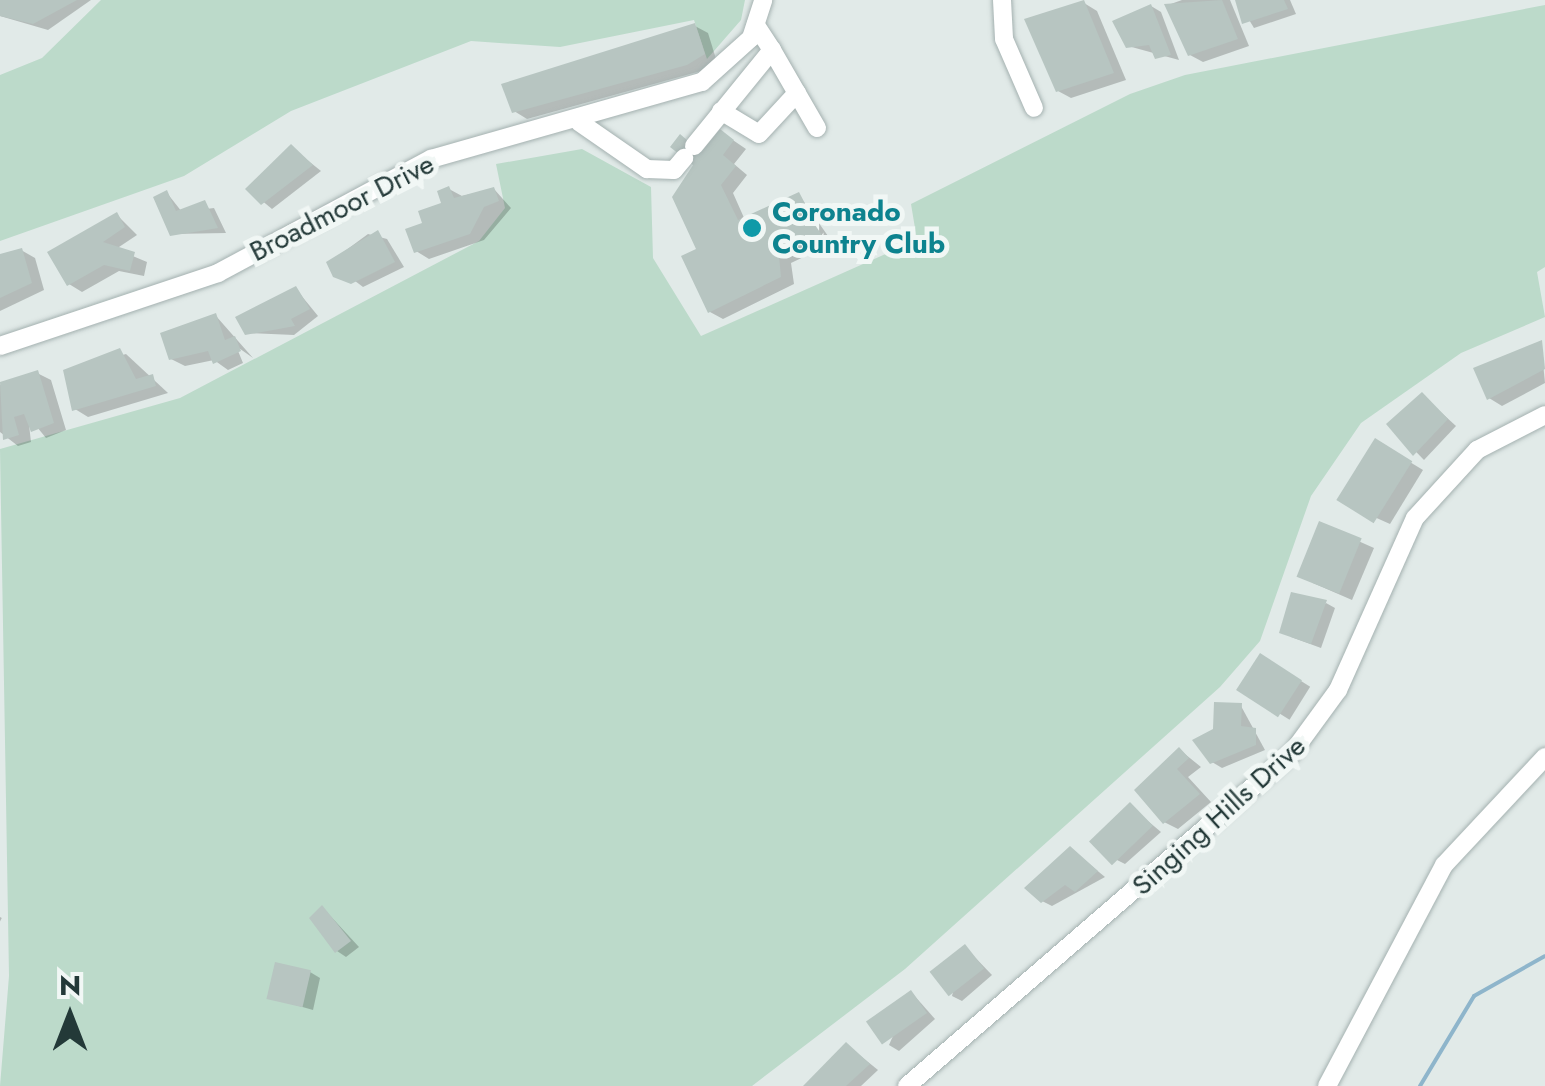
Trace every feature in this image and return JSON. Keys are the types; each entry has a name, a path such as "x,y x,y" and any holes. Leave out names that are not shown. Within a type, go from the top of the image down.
{"street":[{"name":"Broadmoor Drive","path":"0,346 218,273 430,159 579,122 702,82 756,25 763,0"},
{"path":"1002,0 1004,38 1034,108"},
{"path":"756,25 817,128"},
{"path":"579,122 646,169 674,170 772,50"},
{"path":"722,111 758,134 797,93"},
{"name":"Singing Hills Drive","path":"908,1086 1292,754 1338,690 1415,518 1478,450 1545,415"},
{"path":"1327,1086 1444,865 1545,757"}],"green space":[{"path":"101,0 745,0 741,20 707,59 694,20 560,47 471,41 291,111 184,176 0,241 0,75 42,58"},
{"path":"1545,5 1545,267 1537,272 1545,317 1461,353 1361,423 1311,496 1260,641 1220,687 905,969 752,1086 0,1086 9,976 0,449 180,398 479,241 505,208 496,164 582,149 651,187 653,258 701,336 917,240 911,204 1130,94 1185,75"}],"building":[{"path":"0,0 77,0 33,24 0,16"},
{"path":"1084,0 1114,73 1056,92 1024,19"},
{"path":"1222,0 1238,39 1188,56 1164,4"},
{"path":"1235,0 1284,0 1288,9 1242,24"},
{"path":"1151,4 1171,55 1155,59 1149,45 1126,48 1112,21"},
{"path":"695,23 705,54 687,65 512,113 501,84"},
{"name":"Coronado Country Club","path":"720,129 734,140 723,155 736,166 721,185 738,220 799,192 822,236 779,256 781,277 708,313 681,256 696,249 672,197 693,165 670,147 680,134 701,152"},
{"path":"291,144 313,165 261,205 245,189"},
{"path":"449,186 454,198 494,187 499,201 484,207 470,234 414,253 405,229 422,223 418,211 441,203 437,191"},
{"path":"167,190 176,211 205,200 218,228 170,236 153,197"},
{"path":"117,212 125,227 103,242 135,252 130,271 104,265 67,286 47,252"},
{"path":"378,230 395,262 351,284 333,277 326,262"},
{"path":"22,248 32,283 0,298 0,254"},
{"path":"296,286 310,309 291,319 295,326 245,335 235,317"},
{"path":"216,313 225,340 235,336 241,351 213,364 208,351 169,360 160,333"},
{"path":"1542,340 1545,369 1487,400 1473,368"},
{"path":"120,348 136,379 153,374 156,386 72,411 63,370"},
{"path":"38,370 54,423 31,432 24,414 14,417 19,435 3,440 0,382"},
{"path":"1422,392 1448,419 1413,456 1386,424"},
{"path":"1375,438 1412,461 1374,523 1336,500"},
{"path":"1319,521 1362,538 1339,594 1297,577"},
{"path":"1291,592 1327,600 1311,644 1279,633"},
{"path":"1260,653 1302,680 1278,717 1236,690"},
{"path":"1214,702 1242,703 1241,726 1256,728 1256,745 1210,764 1192,740 1213,729"},
{"path":"1179,747 1189,758 1177,769 1200,794 1163,824 1134,790"},
{"path":"1130,802 1153,826 1112,865 1089,842"},
{"path":"1070,846 1098,871 1075,892 1065,885 1041,903 1024,888"},
{"path":"322,905 351,941 335,953 309,918"},
{"path":"965,944 984,968 949,996 930,972"},
{"path":"275,962 311,970 303,1007 266,999"},
{"path":"911,990 927,1013 882,1044 866,1022"},
{"path":"846,1042 870,1064 846,1086 803,1086"}],"waterway":[{"path":"1420,1086 1474,996 1545,956"}],"place":[{"name":"Coronado Country Club","path":"752,228"}]}
